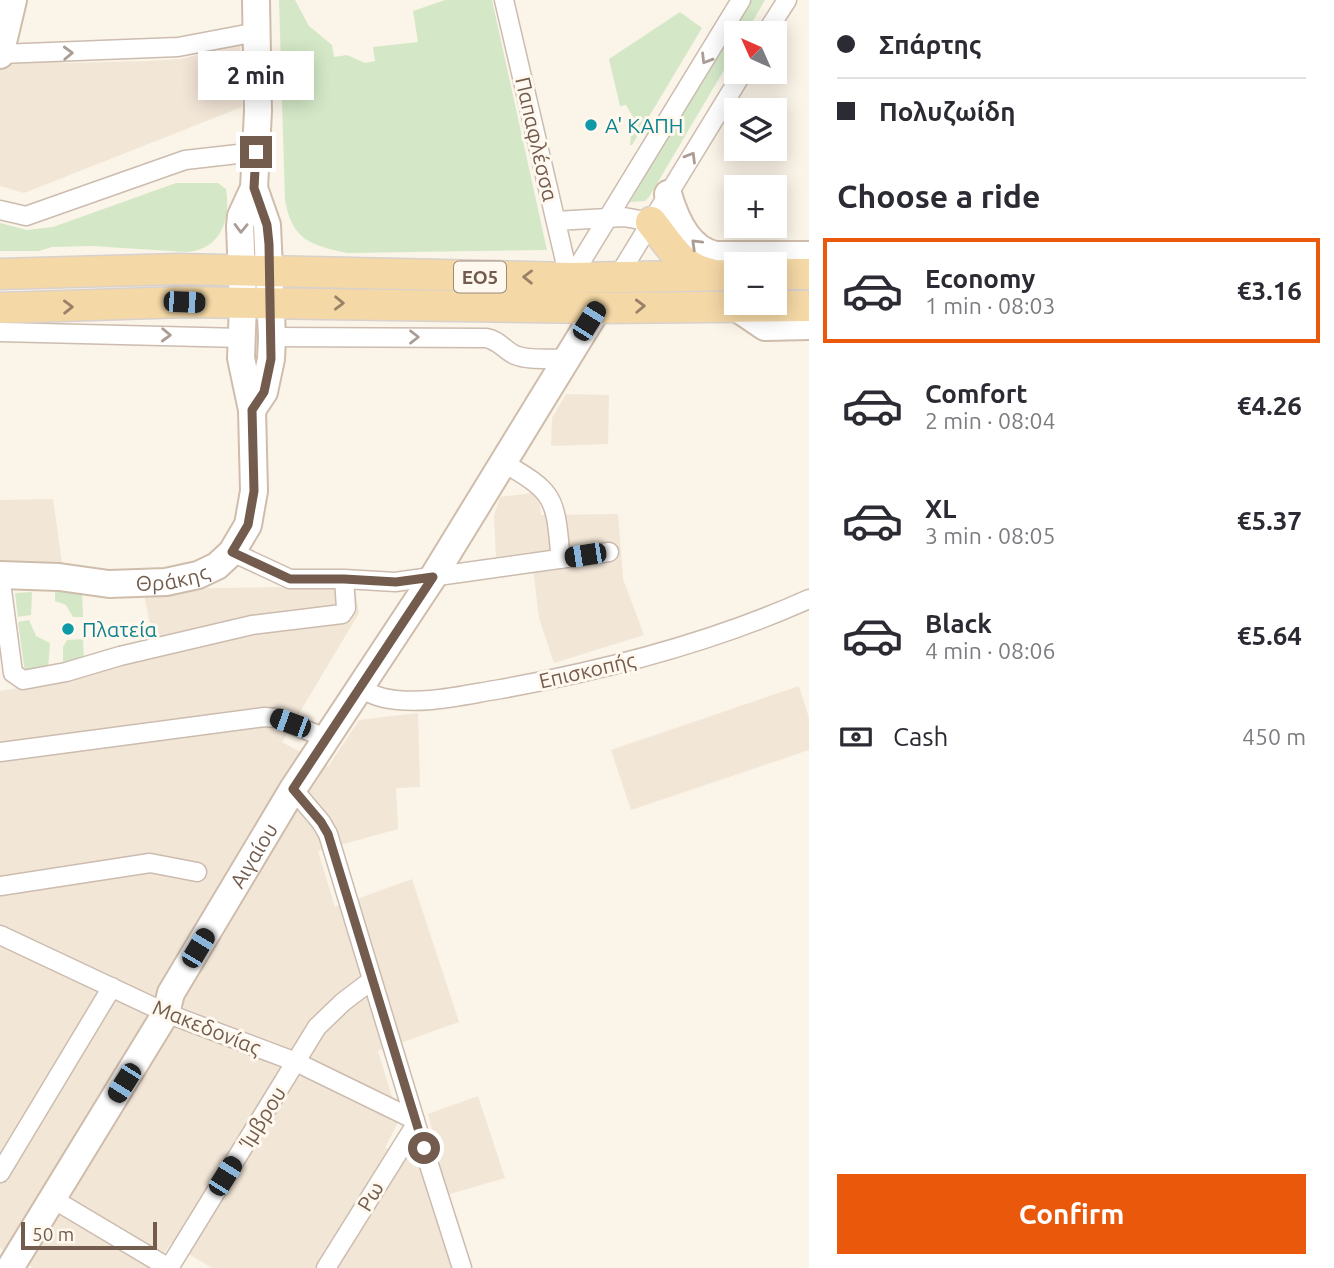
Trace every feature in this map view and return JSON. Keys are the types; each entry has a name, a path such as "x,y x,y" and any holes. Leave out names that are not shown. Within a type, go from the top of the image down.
{"main road":[{"path":"651,222 681,261 700,272 724,275"},
{"name":"ΕΟ5","path":"0,274 178,269 570,278 724,275"},
{"path":"787,274 809,274"},
{"name":"ΕΟ5","path":"0,308 184,302 598,308 724,306"},
{"name":"ΕΟ5","path":"787,306 809,306"}],"street":[{"path":"252,410 264,392 271,359 272,337 257,303 256,272 241,216 254,188 256,0"},
{"name":"Παπαφλέσσα","path":"504,0 570,278"},
{"path":"570,278 611,216 741,0"},
{"path":"774,21 787,0"},
{"path":"7,17 0,55 178,47 257,32"},
{"path":"617,278 736,84"},
{"path":"0,210 26,216 186,160 256,152"},
{"path":"668,194 680,225 694,244 705,252 716,255 809,255"},
{"path":"556,221 611,216 651,222"},
{"name":"Θράκης","path":"0,575 59,577 109,584 166,582 198,575 217,566 232,552 248,525 254,491 252,410 243,371 242,338 257,303"},
{"name":"Αιγαίου","path":"10,1268 166,1013 170,993 293,789 433,577 598,308"},
{"path":"747,315 765,327 809,326"},
{"path":"0,332 242,338"},
{"path":"272,337 486,338 495,339 512,354 522,357 566,359"},
{"path":"503,462 539,486 549,497 554,511 561,559"},
{"path":"232,552 290,579 396,582 609,552"},
{"path":"0,575 13,673 23,680 66,672 120,656 252,625 342,614 346,608 344,579"},
{"name":"Επισκοπής","path":"359,688 384,698 438,700 574,675 709,637 809,600"},
{"path":"0,752 265,717 276,718 326,738"},
{"path":"293,789 328,834 415,1122 463,1268"},
{"path":"0,886 150,863 197,872"},
{"name":"Μακεδονίας","path":"0,935 166,1013 296,1062 415,1122"},
{"name":"Ίμβρου","path":"169,1268 317,1027 372,980"},
{"path":"0,1173 112,987"},
{"name":"Ρω","path":"326,1268 415,1122"},
{"path":"52,1199 169,1268"}],"shaded area":[{"path":"240,46 242,107 24,193 0,186 0,52 66,63 146,61 180,59"},
{"path":"566,394 609,395 608,444 551,446 552,418"},
{"path":"539,492 541,515 618,514 623,579 644,635 554,663 539,618 531,552 496,557 494,516 500,497"},
{"path":"53,499 62,563 0,562 0,500"},
{"path":"300,587 356,591 359,613 282,742 328,767 359,720 418,713 420,787 396,788 398,829 318,851 335,907 412,879 459,1022 378,1051 399,1120 385,1148 440,1161 428,1114 478,1096 505,1178 429,1200 452,1268 212,1268 171,1243 155,1268 33,1268 0,1248 0,691 50,683 155,649 143,589"},
{"path":"799,686 809,718 809,750 631,810 611,750"}],"green space":[{"path":"279,0 295,0 309,26 332,45 334,57 347,55 365,63 375,61 373,47 418,42 413,11 445,0 492,0 547,250 347,253 322,247 304,238 292,224 285,200"},
{"path":"748,0 765,0 753,21 736,21"},
{"path":"680,12 702,28 630,145 633,117 626,105 620,106 609,59"},
{"path":"724,41 724,70 649,197 645,201 630,202"},
{"path":"176,183 218,183 226,189 225,222 208,246 186,252 92,246 52,247 39,251 0,251 0,223 27,230 53,227"},
{"path":"55,590 82,590 83,617 73,617 66,605 55,601"},
{"path":"32,592 31,615 18,617 15,593"},
{"path":"29,620 36,636 50,643 48,670 25,673 18,622"},
{"path":"83,639 84,662 63,667 63,647 67,640"}],"place":[{"name":"Α' ΚΑΠΗ","path":"591,125"},
{"name":"Πλατεία","path":"68,629"}],"route":[{"path":"256,152 254,188 267,225 269,244 271,359 264,392 252,410 254,491 248,525 232,552 290,579 396,582 433,577 293,789 328,834 424,1148"}]}
